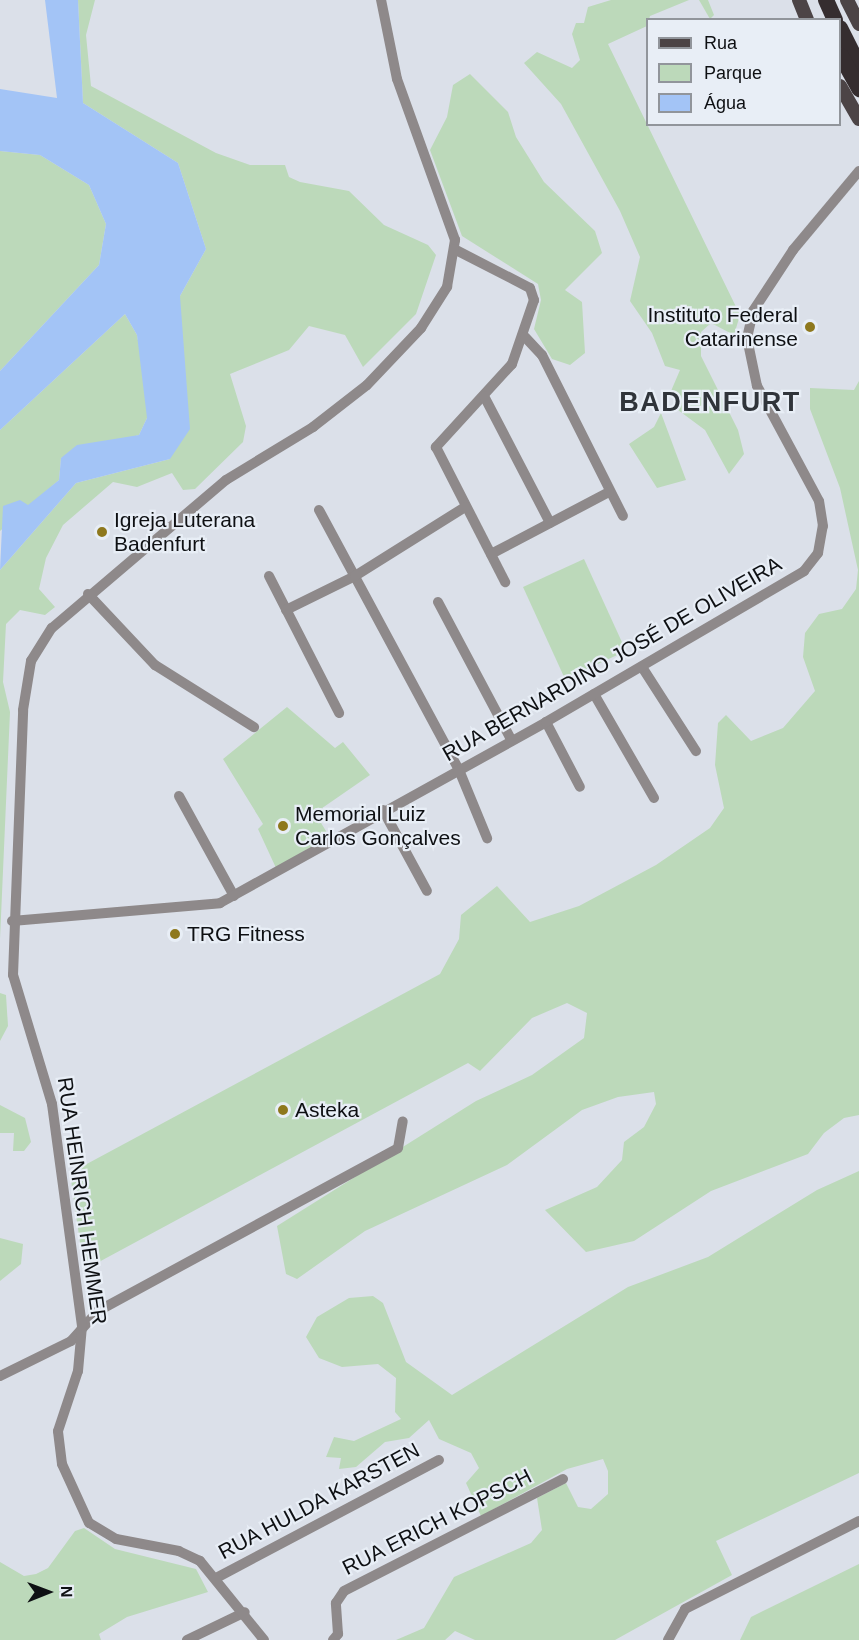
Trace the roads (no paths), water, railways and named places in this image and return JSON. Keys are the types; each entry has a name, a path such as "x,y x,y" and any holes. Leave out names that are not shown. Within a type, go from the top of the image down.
{"highway":[{"path":"814,0 822,18"},
{"path":"826,0 834,18"},
{"path":"841,30 859,66"},
{"path":"841,54 859,88"}],"main road":[{"path":"799,0 806,18"},
{"path":"847,0 859,24"},
{"path":"841,88 859,119"}],"street":[{"path":"381,0 397,80 456,250 530,288 534,300 525,338 512,364 436,447 505,582"},
{"name":"RUA BERNARDINO JOSÉ DE OLIVEIRA","path":"12,921 220,903 383,810 546,722 804,571 818,553 823,526 819,501 757,386 747,338 753,311 788,258 859,171"},
{"name":"RUA HEINRICH HEMMER","path":"264,1640 218,1577 179,1551 102,1533 81,1513 62,1464 58,1431 78,1371 82,1326 52,1104 13,975 12,921 28,673 39,645 88,594 226,480 313,427 367,385 436,308 456,250"},
{"path":"525,338 542,355 623,516"},
{"path":"484,396 550,523"},
{"path":"491,554 609,492"},
{"path":"286,610 355,576 465,507"},
{"path":"319,510 459,770 487,838"},
{"path":"269,576 339,713"},
{"path":"88,594 155,665 254,727"},
{"path":"438,602 512,741"},
{"path":"642,667 696,751"},
{"path":"594,694 654,798"},
{"path":"546,722 580,787"},
{"path":"179,796 234,896"},
{"path":"383,810 427,891"},
{"path":"0,1376 70,1341 98,1311 398,1148 403,1121"},
{"name":"RUA HULDA KARSTEN","path":"218,1577 439,1460"},
{"name":"RUA ERICH KOPSCH","path":"333,1640 338,1634 336,1603 344,1591 563,1479"},
{"path":"668,1640 686,1609 859,1521"},
{"path":"186,1640 245,1612"}],"water":[{"path":"45,0 78,0 83,103 178,163 206,249 180,296 190,429 170,459 76,483 0,570 3,506 20,500 28,505 59,480 61,458 77,445 139,435 147,418 137,335 125,314 0,430 0,371 99,265 106,224 89,185 40,155 0,151 0,89 57,98"}],"place":[{"name":"Instituto Federal Catarinense","path":"810,327"},
{"name":"Igreja Luterana Badenfurt","path":"102,532"},
{"name":"Memorial Luiz Carlos Gonçalves","path":"283,826"},
{"name":"TRG Fitness","path":"175,934"},
{"name":"Asteka","path":"283,1110"}],"district":[{"name":"BADENFURT","path":"710,403"}]}
